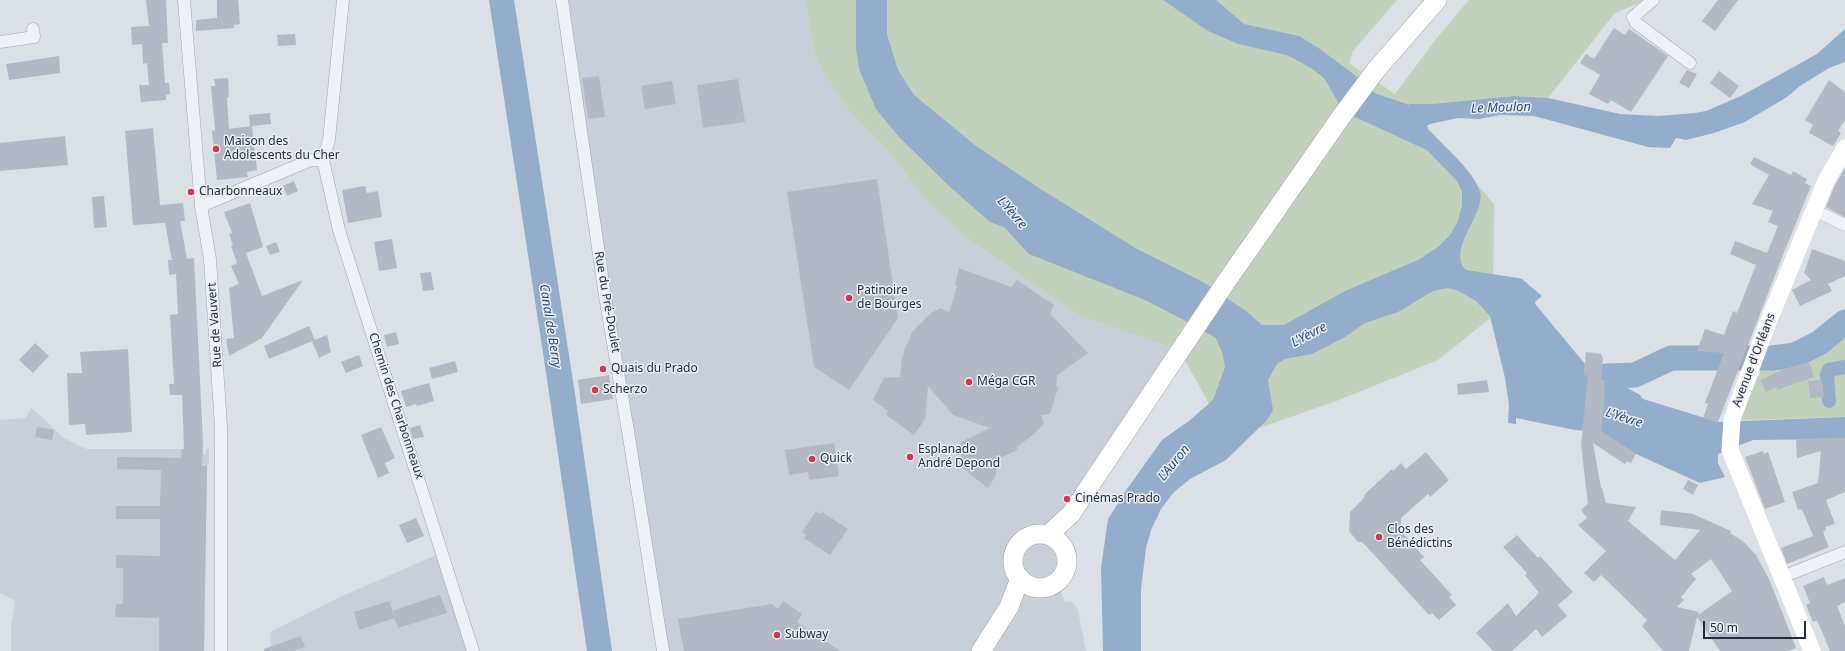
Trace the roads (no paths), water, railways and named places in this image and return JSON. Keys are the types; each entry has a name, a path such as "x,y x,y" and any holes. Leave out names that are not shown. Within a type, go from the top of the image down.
{"main road":[{"path":"1055,541 1071,514 1226,282 1341,117 1376,70 1437,0"},
{"name":"Avenue d'Orléans","path":"1812,651 1730,450 1732,420 1758,350 1826,181 1845,148"},
{"path":"1040,534 1055,541 1066,562 1060,578 1049,586 1027,582 1014,568 1013,562 1015,550 1019,544 1032,535 1040,534"},
{"path":"980,651 1027,582"}],"street":[{"name":"Rue de Vauvert","path":"184,0 201,206 210,259 221,427 221,651"},
{"name":"Chemin des Charbonneaux","path":"343,0 329,140 323,160 339,230 473,651"},
{"name":"Rue du Pré-Doulet","path":"562,0 604,296 628,431 663,651"},
{"path":"1653,0 1633,17 1636,23 1690,63"},
{"path":"0,42 34,37 33,28"},
{"path":"201,206 311,160 323,160"},
{"path":"1814,210 1845,225"},
{"path":"1782,577 1845,552"}],"water":[{"name":"Canal de Berry","path":"489,0 514,0 575,394 612,651 587,651"},
{"path":"856,0 887,0 887,35 898,70 914,95 976,146 1039,188 1137,249 1203,282 1246,311 1262,325 1284,325 1345,291 1418,260 1438,247 1450,235 1457,223 1462,206 1462,191 1457,181 1427,150 1344,112 1324,78 1311,68 1287,55 1238,44 1208,31 1163,0 1216,0 1244,24 1299,36 1320,49 1352,73 1360,80 1363,86 1377,94 1407,104 1410,107 1408,104 1432,104 1513,96 1548,98 1620,114 1658,116 1695,113 1706,111 1741,96 1817,54 1845,29 1845,62 1829,68 1800,86 1787,97 1745,122 1714,133 1686,140 1676,138 1670,148 1648,147 1534,116 1500,115 1479,119 1458,118 1427,126 1428,130 1466,169 1477,184 1480,192 1478,211 1463,242 1461,252 1461,262 1466,270 1522,279 1542,296 1535,302 1536,305 1585,364 1584,375 1606,376 1640,395 1643,399 1718,422 1845,417 1845,439 1753,440 1718,454 1718,463 1725,477 1700,483 1636,454 1601,432 1575,430 1516,418 1516,424 1508,423 1509,405 1505,378 1490,316 1476,301 1457,290 1447,288 1433,291 1398,312 1365,323 1345,337 1312,354 1285,359 1277,364 1268,380 1273,410 1267,420 1226,460 1190,479 1174,492 1161,509 1151,530 1146,548 1141,589 1141,651 1103,651 1101,568 1108,519 1127,489 1162,440 1189,421 1213,400 1225,367 1222,352 1216,338 1145,300 1029,254 1004,227 990,222 949,186 899,137 876,109 859,69 856,48"},
{"path":"1845,319 1845,332 1827,346 1813,353 1762,368 1770,351 1791,349 1801,346 1828,332"}],"waterway":[{"path":"1575,389 1606,376 1635,375 1671,358 1772,358 1795,355 1819,343 1845,322"},
{"path":"1829,401 1827,375 1829,370 1845,367"}],"place":[{"name":"Maison des Adolescents du Cher","path":"216,149"},
{"name":"Charbonneaux","path":"191,192"},
{"name":"Patinoire de Bourges","path":"849,298"},
{"name":"Quais du Prado","path":"603,369"},
{"name":"Méga CGR","path":"969,382"},
{"name":"Scherzo","path":"595,390"},
{"name":"Esplanade André Depond","path":"910,457"},
{"name":"Quick","path":"812,459"},
{"name":"Cinémas Prado","path":"1067,499"},
{"name":"Clos des Bénédictins","path":"1379,537"},
{"name":"Subway","path":"777,635"}],"water label":[{"name":"Le Moulon","path":"1501,108"},
{"name":"L'Yèvre","path":"1012,213"},
{"name":"L'Yèvre","path":"1309,335"},
{"name":"L'Yèvre","path":"1624,418"},
{"name":"L'Auron","path":"1174,463"}]}
